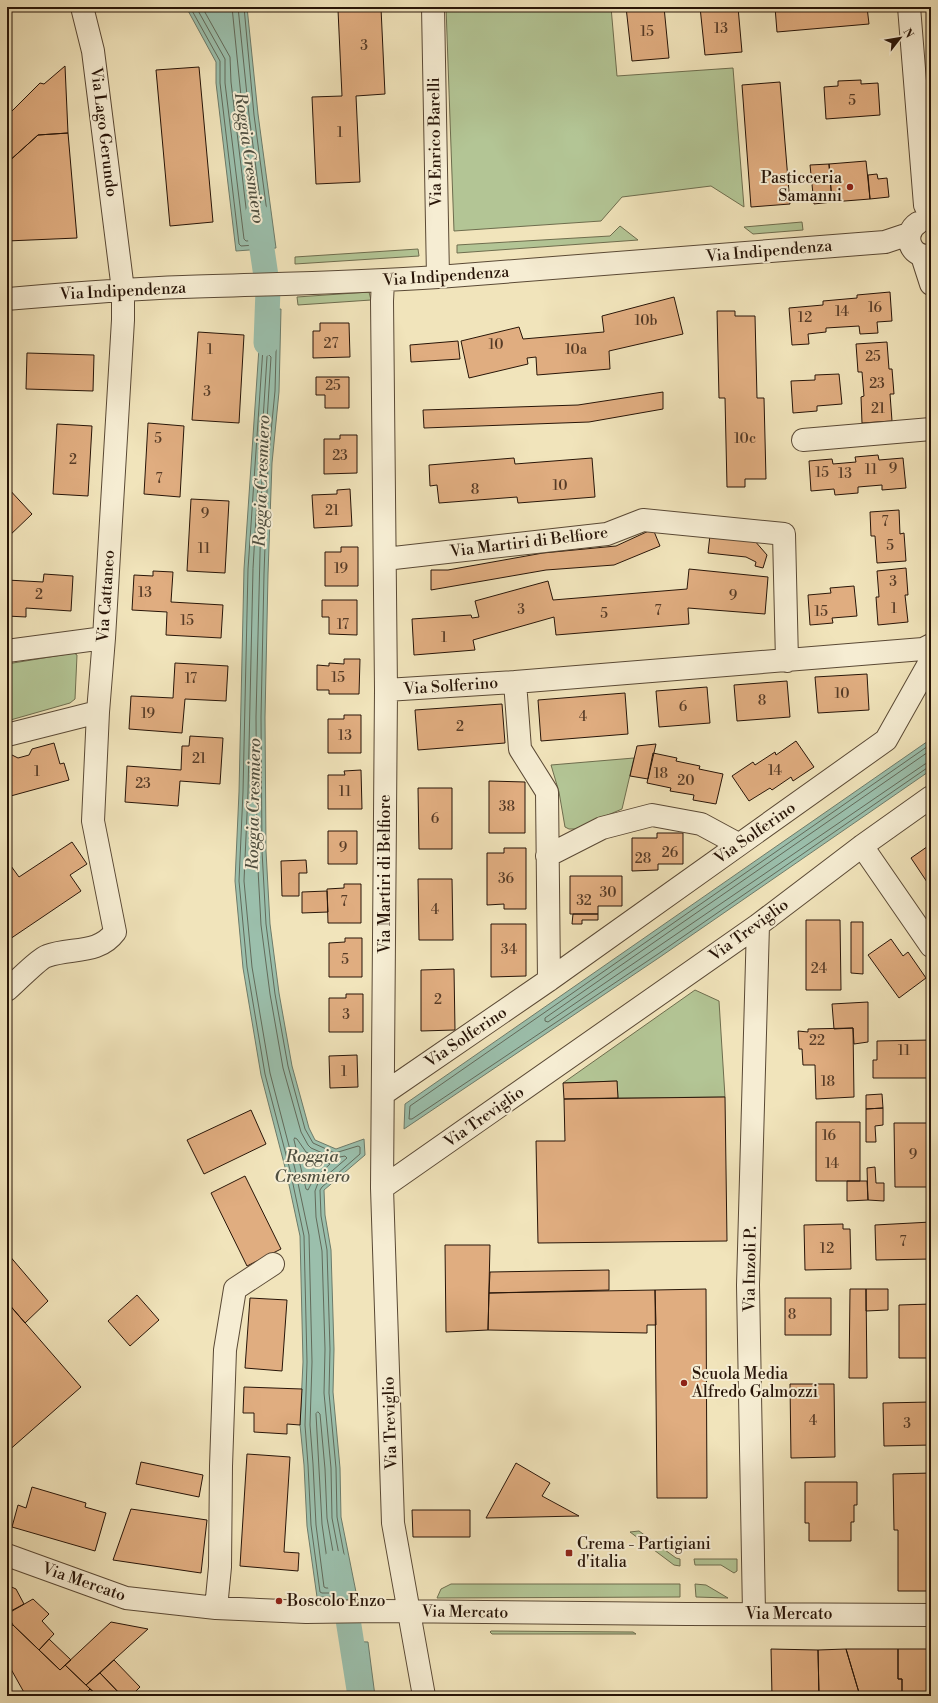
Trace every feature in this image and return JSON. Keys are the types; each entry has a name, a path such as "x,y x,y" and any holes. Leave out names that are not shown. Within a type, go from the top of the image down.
{"street":[{"name":"Via Lago Gerundo","path":"82,7 93,51 120,258"},
{"name":"Via Enrico Barelli","path":"433,7 438,277"},
{"path":"909,7 922,233 931,284"},
{"name":"Via Indipendenza","path":"7,299 123,290 383,281 885,242 922,233"},
{"name":"Via Cattaneo","path":"7,990 46,956 102,945 110,940 115,932 93,822 98,712 104,638 123,320 123,290 120,258"},
{"name":"Via Martiri di Belfiore","path":"382,1188 386,690 383,281"},
{"path":"802,440 931,429"},
{"name":"Via Martiri di Belfiore","path":"385,559 607,534 643,520 784,534 787,661"},
{"path":"7,651 104,638"},
{"name":"Via Solferino","path":"386,690 515,682 787,661 924,649 931,645"},
{"name":"Via Solferino","path":"383,1094 550,980 738,844 886,740 931,660"},
{"name":"Via Solferino","path":"515,682 520,749 548,792 547,856 550,980"},
{"path":"7,735 98,712"},
{"name":"Via Treviglio","path":"424,1696 393,1524 382,1188 758,925 862,846 931,797"},
{"path":"547,856 602,828 652,815 701,824 738,844"},
{"path":"862,846 931,946"},
{"name":"Via Inzoli P.","path":"754,1614 748,1285 758,925"},
{"path":"216,1608 220,1567 221,1466 225,1350 235,1289 273,1264"},
{"name":"Via Mercato","path":"7,1555 126,1598 216,1608 306,1612 382,1611 931,1615"}],"shaded area":[{"path":"446,7 611,7 617,76 733,68 744,207 711,186 622,197 601,221 454,231"},
{"path":"802,222 803,230 753,234 744,227"},
{"path":"620,226 638,240 457,253 457,245 610,236"},
{"path":"418,249 419,256 295,264 295,257"},
{"path":"369,292 371,300 298,305 297,297"},
{"path":"74,653 77,655 75,699 70,703 7,721 7,664"},
{"path":"634,758 622,809 575,829 565,827 559,792 551,765"},
{"path":"695,990 719,1001 725,1097 618,1098 617,1081 563,1083"},
{"path":"639,1531 676,1558 680,1559 680,1566 674,1565 630,1532"},
{"path":"694,1559 737,1559 737,1571 734,1573 721,1565 695,1565"},
{"path":"451,1584 680,1584 680,1597 437,1598 441,1589"},
{"path":"695,1584 706,1585 728,1598 696,1597"},
{"path":"490,1632 633,1632 636,1634 492,1634"}],"water":[{"name":"Roggia Cresmiero","path":"186,7 247,7 258,114 276,248 236,251 216,83 216,62"},
{"name":"Roggia Cresmiero","path":"281,309 279,392 272,463 265,717 266,851 270,924 279,993 292,1066 309,1128 315,1140 336,1149 364,1139 365,1155 324,1190 325,1215 331,1250 334,1349 333,1392 340,1468 341,1517 357,1597 317,1597 307,1526 304,1465 300,1425 303,1362 300,1236 286,1171 261,1075 243,968 235,881 239,792 244,569 260,333 259,310"},
{"path":"931,739 931,770 660,957 404,1129 405,1104"},
{"path":"340,1641 368,1642 375,1696 351,1696"}],"building":[{"path":"626,7 664,7 669,58 632,61"},
{"path":"700,7 738,7 742,52 705,55"},
{"path":"775,7 867,7 869,24 777,32"},
{"path":"381,8 385,94 356,96 360,182 316,184 312,97 342,96 338,10"},
{"path":"65,66 68,133 38,135 7,163 7,116 40,83 44,84"},
{"path":"199,67 213,222 170,226 156,70"},
{"path":"861,80 861,84 878,83 880,115 826,119 824,87 838,86 838,81"},
{"path":"780,82 790,204 751,207 742,85"},
{"path":"68,133 77,238 7,241 7,163 38,135"},
{"name":"Pasticceria Samanni","path":"866,161 870,199 832,202 829,164"},
{"path":"829,164 832,202 814,204 810,165"},
{"path":"877,174 878,179 887,178 889,197 870,199 868,175"},
{"path":"890,292 892,321 877,322 878,333 860,334 859,326 826,328 826,332 808,334 809,344 792,345 789,308 823,305 823,301 857,298 857,295"},
{"path":"674,297 683,334 609,351 610,369 537,375 536,357 527,358 528,364 469,378 461,341 519,327 523,339 604,332 602,316"},
{"path":"717,311 735,311 735,316 755,316 757,398 764,398 766,479 745,479 745,487 727,487 725,398 719,398"},
{"path":"320,323 349,323 350,357 313,358 313,331 320,331"},
{"path":"198,332 244,335 239,423 192,420"},
{"path":"458,341 460,359 411,362 410,345"},
{"path":"887,342 889,369 892,369 894,394 890,394 892,421 862,423 861,397 864,396 862,372 858,372 856,344"},
{"path":"27,353 94,355 93,391 26,389"},
{"path":"839,374 842,404 817,406 817,411 793,413 791,381 815,380 815,375"},
{"path":"316,377 349,377 349,408 325,408 325,395 316,395"},
{"path":"663,392 663,409 589,422 424,428 423,410 578,405"},
{"path":"148,423 184,426 180,497 144,494"},
{"path":"57,424 92,426 88,496 53,494"},
{"path":"340,435 357,435 357,473 324,474 324,439 340,439"},
{"path":"878,455 879,460 903,458 906,488 882,490 882,485 858,487 858,493 835,495 834,489 811,491 809,461 832,459 833,464 856,462 855,457"},
{"path":"514,458 515,464 592,458 595,497 518,503 517,497 439,503 437,485 430,486 429,465"},
{"path":"7,487 32,514 7,538"},
{"path":"350,489 352,526 314,528 312,495 337,494 337,490"},
{"path":"191,499 229,501 225,573 187,571"},
{"path":"899,510 900,534 904,533 906,561 877,563 875,536 871,536 870,512"},
{"path":"653,529 660,546 614,565 546,570 431,590 431,570 448,570 543,553 616,546"},
{"path":"710,535 754,540 767,555 763,568 755,566 756,562 746,557 708,553"},
{"path":"341,547 358,547 358,586 325,586 325,552 341,552"},
{"path":"906,568 908,595 905,595 908,622 878,625 876,597 879,597 877,571"},
{"path":"689,569 768,577 765,614 688,608 689,624 556,635 554,617 473,640 475,650 414,655 412,619 471,615 472,618 479,617 475,601 548,581 553,600 687,589"},
{"path":"153,571 173,572 171,602 223,605 221,638 166,635 167,612 132,610 134,575 153,576"},
{"path":"44,574 73,576 71,611 26,608 26,617 7,616 7,580 43,582"},
{"path":"854,586 857,616 832,618 833,623 810,625 808,595 831,593 830,588"},
{"path":"322,600 357,600 357,635 329,634 329,617 322,617"},
{"path":"344,659 360,659 359,694 329,694 329,690 317,690 317,665 329,666 329,663 344,664"},
{"path":"175,663 228,666 226,701 185,699 182,733 129,729 131,696 173,698"},
{"path":"867,674 869,710 818,713 815,677"},
{"path":"787,681 790,717 737,721 734,685"},
{"path":"707,687 710,723 659,727 656,691"},
{"path":"625,693 628,734 541,741 538,700"},
{"path":"502,704 505,743 418,750 415,710"},
{"path":"344,715 361,715 361,753 328,753 328,719 344,719"},
{"path":"190,736 223,738 220,784 180,781 178,806 125,802 127,766 181,770 182,746 189,746"},
{"path":"796,741 814,767 793,781 791,777 772,790 770,788 749,801 732,776 753,762 755,765 775,752 776,755"},
{"path":"54,743 60,764 64,763 69,780 7,797 7,756 12,755 18,758 29,755 32,749"},
{"path":"656,744 648,779 630,776 637,746"},
{"path":"653,753 677,758 676,761 700,766 699,769 723,774 716,804 693,800 694,795 670,791 671,788 647,783"},
{"path":"361,770 362,809 328,809 328,775 345,775 344,771"},
{"path":"489,781 525,782 525,833 489,833"},
{"path":"418,788 452,788 452,849 419,849"},
{"path":"328,831 357,831 357,864 328,864"},
{"path":"657,833 683,833 683,864 658,864 658,870 632,871 632,838 657,838"},
{"path":"72,842 87,864 70,875 81,891 7,941 7,869 11,866 19,877"},
{"path":"931,844 931,888 911,858"},
{"path":"504,848 526,848 526,909 504,909 504,904 487,905 487,853 504,853"},
{"path":"306,860 307,873 299,873 299,896 282,896 281,861"},
{"path":"570,876 622,876 622,906 598,906 598,914 570,914"},
{"path":"418,879 452,879 453,940 419,940"},
{"path":"344,884 361,884 361,923 328,923 327,889 344,888"},
{"path":"327,891 328,912 302,913 302,892"},
{"path":"573,914 598,914 598,920 582,920 582,924 572,924"},
{"path":"806,920 840,920 841,990 806,990"},
{"path":"851,922 863,922 863,974 851,973"},
{"path":"491,924 526,924 526,976 491,977"},
{"path":"345,938 362,938 362,977 329,977 329,943 345,942"},
{"path":"891,939 903,956 908,952 926,978 899,998 868,955"},
{"path":"454,969 455,1030 421,1031 421,970"},
{"path":"346,994 363,994 363,1032 329,1032 329,998 346,998"},
{"path":"868,1002 868,1042 854,1044 853,1028 834,1029 832,1004"},
{"path":"853,1028 854,1097 816,1099 815,1065 803,1065 802,1049 799,1049 798,1031 808,1032 808,1029"},
{"path":"931,1040 931,1078 873,1078 873,1060 877,1060 877,1041"},
{"path":"357,1055 358,1087 330,1088 329,1056"},
{"path":"617,1081 618,1098 564,1099 563,1083"},
{"path":"882,1094 883,1108 866,1109 866,1095"},
{"path":"725,1097 727,1241 538,1243 536,1141 565,1141 564,1099"},
{"path":"883,1108 883,1125 875,1126 876,1142 866,1142 866,1109"},
{"path":"251,1110 266,1144 204,1174 187,1140"},
{"path":"816,1122 860,1122 860,1181 816,1181"},
{"path":"894,1123 931,1123 931,1187 895,1187"},
{"path":"875,1167 876,1183 884,1183 884,1201 868,1200 867,1168"},
{"path":"245,1176 281,1249 247,1266 211,1193"},
{"path":"847,1181 867,1181 868,1200 847,1201"},
{"path":"931,1222 931,1259 876,1260 875,1225"},
{"path":"843,1224 843,1229 850,1229 851,1269 805,1270 804,1225"},
{"path":"445,1245 490,1245 488,1330 446,1332"},
{"path":"8,1254 48,1301 25,1323 7,1302"},
{"path":"609,1270 609,1290 489,1293 490,1272"},
{"path":"706,1289 707,1498 657,1498 655,1290"},
{"path":"850,1289 866,1289 867,1378 849,1378"},
{"path":"866,1289 888,1289 888,1310 866,1311"},
{"path":"655,1290 656,1325 647,1325 647,1333 488,1330 489,1293"},
{"path":"137,1295 159,1320 130,1346 108,1321"},
{"path":"250,1298 287,1300 282,1371 245,1368"},
{"path":"785,1298 831,1298 831,1335 785,1335"},
{"path":"7,1302 81,1387 7,1452"},
{"path":"931,1304 931,1358 899,1358 899,1305"},
{"path":"790,1384 834,1384 835,1457 791,1458"},
{"path":"244,1387 302,1389 300,1425 287,1424 287,1434 254,1432 254,1413 243,1413"},
{"path":"931,1402 931,1445 884,1446 883,1403"},
{"path":"247,1454 290,1457 284,1552 299,1553 298,1571 240,1566"},
{"path":"141,1462 203,1475 199,1497 136,1484"},
{"path":"516,1463 550,1483 542,1496 579,1516 486,1518"},
{"path":"931,1473 931,1591 898,1591 898,1530 894,1530 893,1474"},
{"path":"805,1482 857,1482 857,1505 854,1505 854,1522 851,1522 851,1541 809,1541 809,1523 805,1523"},
{"path":"32,1487 86,1503 85,1507 106,1513 95,1551 12,1527 18,1505 26,1508"},
{"path":"131,1509 207,1520 201,1573 113,1560"},
{"path":"412,1510 470,1510 470,1537 413,1537"},
{"path":"7,1585 16,1589 24,1604 7,1613"},
{"path":"33,1599 49,1614 42,1621 54,1634 39,1650 13,1625 7,1614"},
{"path":"111,1622 148,1629 86,1685 65,1665"},
{"path":"13,1625 60,1670 65,1665 90,1689 83,1696 26,1696 7,1662 7,1628"},
{"path":"49,1639 71,1660 60,1670 39,1650"},
{"path":"771,1649 818,1650 819,1696 772,1696"},
{"path":"846,1649 898,1649 898,1679 902,1679 902,1696 860,1696"},
{"path":"846,1649 860,1696 819,1696 818,1650"},
{"path":"898,1649 931,1649 931,1694 924,1694 924,1696 902,1696 902,1679 898,1679"},
{"path":"114,1660 140,1687 131,1696 122,1696 100,1673"},
{"path":"100,1673 122,1696 98,1696 86,1685"},
{"path":"90,1689 98,1696 83,1696"}],"waterway":[{"name":"Roggia Cresmiero","path":"257,215 268,290 266,343"},
{"name":"Roggia Cresmiero","path":"335,1563 347,1613 360,1696"}],"place":[{"name":"Pasticceria Samanni","path":"850,187"},
{"name":"Scuola Media Alfredo Galmozzi","path":"684,1383"},
{"name":"Crema - Partigiani d'italia","path":"569,1553"},
{"name":"Boscolo Enzo","path":"279,1601"}]}
